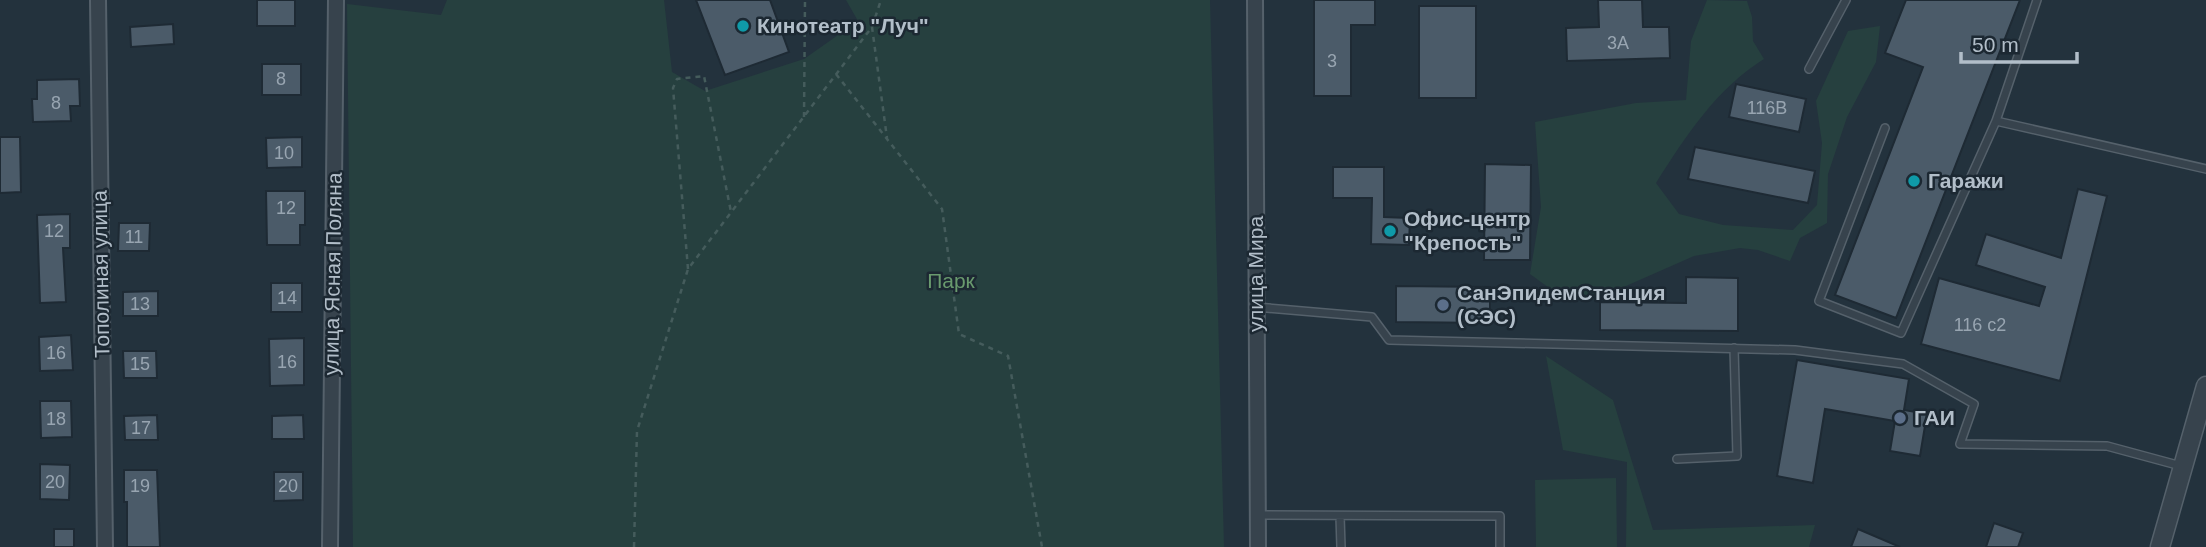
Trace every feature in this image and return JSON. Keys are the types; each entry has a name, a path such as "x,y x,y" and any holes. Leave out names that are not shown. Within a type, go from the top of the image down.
{"street":[{"name":"Тополиная улица","path":"98,0 105,547"},
{"name":"улица Ясная Поляна","path":"330,547 336,0"},
{"name":"улица Мира","path":"1255,0 1258,547"},
{"path":"2160,547 2206,386"}],"lane":[{"path":"1809,69 1846,0"},
{"path":"1885,128 1819,301 1901,333 1996,121 2037,0"},
{"path":"1996,121 2206,169"},
{"path":"1255,307 1372,317 1389,340 1795,350 1903,364 1974,404 1960,444 2107,446 2183,467"},
{"path":"1677,459 1737,456 1734,348"},
{"path":"1258,515 1500,516 1500,547"},
{"path":"1340,516 1341,547"}],"path":[{"path":"804,117 805,0"},
{"path":"634,547 637,431 688,269 872,27 881,0"},
{"path":"872,27 887,138"},
{"path":"836,74 942,209 959,334 1008,356 1042,547"},
{"path":"688,269 673,88 677,79 704,76 731,213"}],"green space":[{"name":"Парк","path":"447,0 664,0 672,72 705,91 804,59 858,21 846,0 1210,0 1224,547 353,547 347,4 441,15"},
{"path":"1707,0 1747,1 1752,17 1753,41 1764,59 1731,84 1703,115 1656,183 1679,214 1723,225 1793,230 1817,205 1822,143 1816,101 1848,31 1880,26 1876,62 1847,117 1828,174 1827,223 1800,238 1790,261 1758,250 1740,248 1694,256 1601,297 1552,290 1530,274 1541,207 1535,122 1636,103 1686,100 1691,41"},
{"path":"1546,356 1613,400 1653,530 1815,525 1809,547 1626,547 1627,462 1563,450"},
{"path":"1616,478 1617,547 1536,547 1535,480"}],"building":[{"path":"257,0 295,0 295,26 257,26"},
{"name":"Кинотеатр \"Луч\"","path":"696,0 770,0 789,52 725,75"},
{"path":"1314,0 1375,0 1375,25 1351,25 1351,96 1314,96"},
{"path":"1598,0 1642,0 1643,27 1669,27 1670,58 1567,61 1566,28 1599,27"},
{"name":"Гаражи","path":"1906,0 2020,0 1896,318 1835,295 1923,67 1885,53"},
{"path":"1419,6 1476,6 1476,98 1419,98"},
{"path":"173,24 174,44 131,47 130,27"},
{"path":"262,64 301,64 301,95 262,95"},
{"path":"79,79 80,106 70,106 71,121 33,122 32,99 37,99 37,80"},
{"path":"1736,84 1806,99 1799,132 1729,117"},
{"path":"0,137 20,137 21,192 0,193"},
{"path":"302,137 302,167 267,168 266,138"},
{"path":"1695,147 1815,171 1808,203 1688,179"},
{"path":"1485,164 1531,165 1530,260 1484,260"},
{"path":"1333,167 1384,167 1384,217 1410,218 1409,245 1371,244 1372,198 1333,198"},
{"path":"2078,189 2107,196 2060,381 1921,344 1939,278 2039,306 2045,287 1976,265 1986,234 2061,258"},
{"path":"266,191 305,191 305,225 300,225 300,245 267,245"},
{"path":"70,214 70,248 63,248 66,302 40,303 37,215"},
{"path":"119,223 150,223 149,251 118,251"},
{"path":"1686,277 1738,278 1738,331 1600,330 1600,302 1686,303"},
{"path":"271,283 302,283 302,312 271,312"},
{"name":"СанЭпидемСтанция (СЭС)","path":"1396,286 1490,287 1490,323 1396,322"},
{"path":"158,291 158,316 123,316 123,292"},
{"path":"71,335 73,370 40,371 39,337"},
{"path":"304,338 304,385 270,386 269,339"},
{"path":"123,351 156,351 157,378 124,378"},
{"name":"ГАИ","path":"1797,360 1909,379 1904,410 1927,414 1920,456 1890,451 1895,421 1825,409 1813,483 1777,476"},
{"path":"40,401 71,401 72,437 41,438"},
{"path":"157,415 158,440 125,440 124,416"},
{"path":"303,415 304,439 272,439 272,416"},
{"path":"40,464 70,465 69,500 40,499"},
{"path":"124,470 157,470 160,547 127,547"},
{"path":"274,472 303,472 303,500 274,501"},
{"path":"1994,523 2023,533 2018,547 1986,547"},
{"path":"54,529 74,529 74,547 54,547"},
{"path":"1858,529 1900,547 1851,547"}],"place":[{"name":"Кинотеатр \"Луч\"","path":"743,26"},
{"name":"Гаражи","path":"1914,181"},
{"name":"Офис-центр \"Крепость\"","path":"1390,231"},
{"name":"СанЭпидемСтанция (СЭС)","path":"1443,305"},
{"name":"ГАИ","path":"1900,418"}]}
